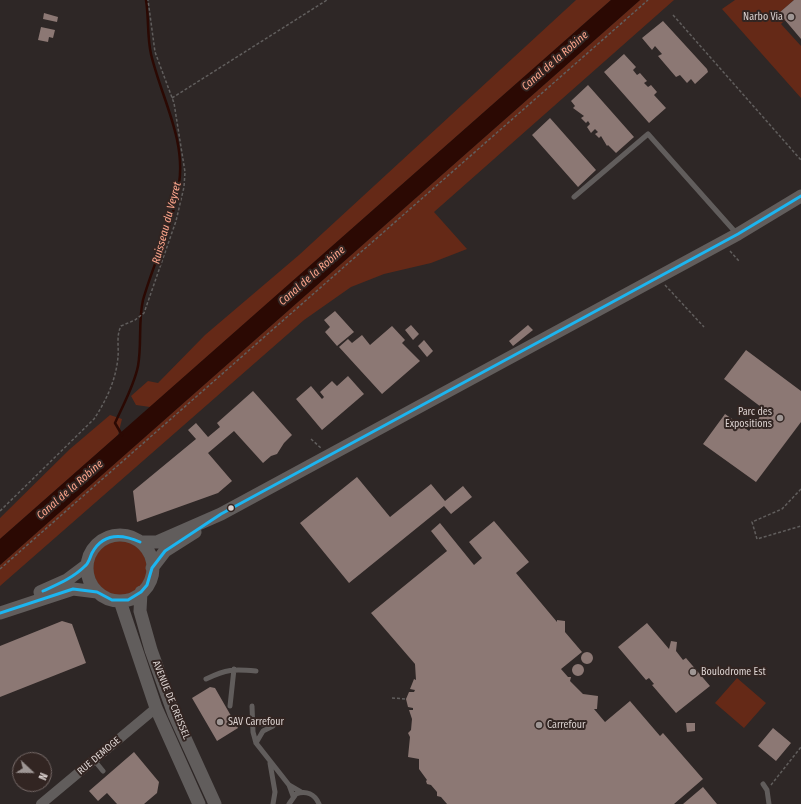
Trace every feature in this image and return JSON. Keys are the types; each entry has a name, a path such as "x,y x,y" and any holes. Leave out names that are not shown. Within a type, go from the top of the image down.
{"street":[{"path":"140,542 157,542 221,514 738,234 801,196"},
{"path":"152,568 165,551 221,514"},
{"path":"0,612 73,589 97,592 108,598 120,601 128,600 142,592 151,577 151,558 140,542 131,537 121,535 111,536 102,540 94,547 89,556 87,566 88,575 97,592"},
{"path":"0,612 67,580 87,566"},
{"name":"AVENUE DE CREISSEL","path":"142,592 140,611 151,650 174,714 215,804"},
{"name":"AVENUE DE CREISSEL","path":"120,601 156,708 199,804"},
{"name":"RUE DEMOGE","path":"41,804 156,708"}],"lane":[{"path":"574,197 648,134 738,234"},
{"path":"230,706 234,669"},
{"path":"206,679 223,671 234,669 256,671"},
{"path":"252,706 252,722 256,744 289,785 293,796"},
{"path":"252,722 273,726 263,731 256,744"},
{"path":"94,760 103,771"},
{"path":"269,760 275,792 273,804"},
{"path":"763,784 767,790 769,804"},
{"path":"289,785 301,792 313,795 318,804"},
{"path":"289,804 293,796 301,792"}],"path":[{"path":"0,510 94,419 104,404 112,385 118,359 118,332 121,326 135,320 144,313 168,245 184,187 183,156 174,103 155,52 148,0"},
{"path":"172,98 326,0"},
{"path":"0,569 648,0"},
{"path":"673,16 801,160"},
{"path":"730,251 739,261"},
{"path":"665,286 704,328"},
{"path":"801,489 782,509 752,522 757,540 801,526"},
{"path":"392,698 406,699"},
{"path":"767,790 801,747"}],"shaded area":[{"path":"576,0 611,0 150,407 136,405 131,396 148,381 158,383 205,335 299,255"},
{"path":"640,0 674,0 434,212 467,249 431,263 384,274 351,287 304,320 0,586 0,565"},
{"path":"735,0 794,0 779,13 785,20 781,24 801,46 801,98 722,9"},
{"path":"110,415 122,419 118,435 0,539 0,518 70,449"},
{"path":"120,541 130,543 139,549 145,558 147,568 145,578 139,587 130,593 120,595 110,593 101,587 95,578 93,568 95,558 101,549 110,543"},
{"path":"737,678 766,703 744,728 715,703"}],"water":[{"name":"Canal de la Robine","path":"611,0 640,0 0,565 0,539"}],"building":[{"name":"Narbo Via","path":"794,0 801,0 801,39 779,13"},
{"path":"44,13 58,17 57,22 43,19"},
{"path":"663,21 707,69 708,72 695,84 691,79 687,83 680,75 676,77 658,56 662,54 655,46 652,50 642,38"},
{"path":"41,27 55,30 53,38 49,37 48,42 38,40"},
{"path":"624,54 636,67 633,70 637,75 640,73 647,81 644,83 648,87 651,85 657,92 654,95 666,108 649,123 604,72"},
{"path":"588,85 634,137 616,153 608,145 607,146 601,136 599,138 595,134 598,132 595,129 591,133 587,127 590,124 588,121 586,123 581,118 584,116 573,108 575,106 571,101"},
{"path":"550,118 596,170 578,187 532,135"},
{"path":"335,311 354,332 337,346 325,332 330,327 324,320"},
{"path":"411,325 419,334 413,340 405,330"},
{"path":"528,325 533,330 513,346 509,341"},
{"path":"392,326 405,340 402,343 420,361 382,394 339,347 348,339 352,343 362,335 370,345"},
{"path":"424,340 433,351 427,357 418,346"},
{"name":"Parc des Expositions","path":"746,350 801,391 801,422 756,482 703,444 725,414 749,431 765,410 724,379"},
{"path":"348,376 364,394 322,430 296,399 311,386 322,399 324,397 320,392 332,381 337,386"},
{"path":"253,391 292,435 284,443 277,454 271,456 263,463 234,431 208,453 232,481 218,493 137,522 133,491 196,439 188,430 196,423 208,437 220,427 217,423"},
{"path":"357,477 390,517 431,484 445,501 463,486 472,497 451,514 444,506 349,583 300,523"},
{"path":"494,521 529,562 516,573 557,622 557,620 565,621 565,632 582,652 561,669 568,677 571,677 570,681 583,694 598,696 597,709 594,709 605,722 630,701 660,736 663,733 703,779 674,804 447,804 441,797 437,796 437,792 431,785 427,784 427,780 419,769 419,759 408,757 410,737 408,733 411,730 412,719 409,710 413,710 413,708 408,707 406,699 409,692 414,692 415,690 410,689 414,679 416,680 415,664 371,613 447,551 431,531 440,523 474,565 482,558 469,542"},
{"path":"62,621 72,624 86,663 0,697 0,646"},
{"path":"647,623 669,649 671,641 677,642 676,651 683,660 686,658 710,686 676,713 652,685 654,684 649,678 646,680 618,647"},
{"path":"589,652 592,653 592,663 585,664 582,663 581,656 582,653"},
{"path":"580,664 583,665 583,675 576,676 573,675 572,668 573,665"},
{"name":"SAV Carrefour","path":"210,687 215,688 238,728 217,741 192,698"},
{"path":"686,723 695,723 695,731 687,732"},
{"path":"773,728 791,743 776,761 758,746"},
{"path":"134,752 159,782 157,793 144,804 117,804 107,793 98,801 89,791"},
{"path":"703,787 717,804 683,804"}],"waterway":[{"name":"Ruisseau du Veyret","path":"122,435 115,423 131,388 138,366 143,300 172,214 179,184 180,167 176,134 151,54 146,0"}],"transit line":[{"path":"152,568 165,551 221,514 738,234 801,196"},
{"path":"43,591 65,580 80,570 88,563 96,546 107,539 120,537 133,539 140,542"},
{"path":"0,613 73,589 97,592 112,600 128,600 141,592 147,585 152,568"}],"place":[{"name":"Narbo Via","path":"791,17"},
{"name":"Parc des Expositions","path":"780,418"},
{"name":"Boulodrome Est","path":"693,672"},
{"name":"SAV Carrefour","path":"220,722"},
{"name":"Carrefour","path":"539,725"}]}
